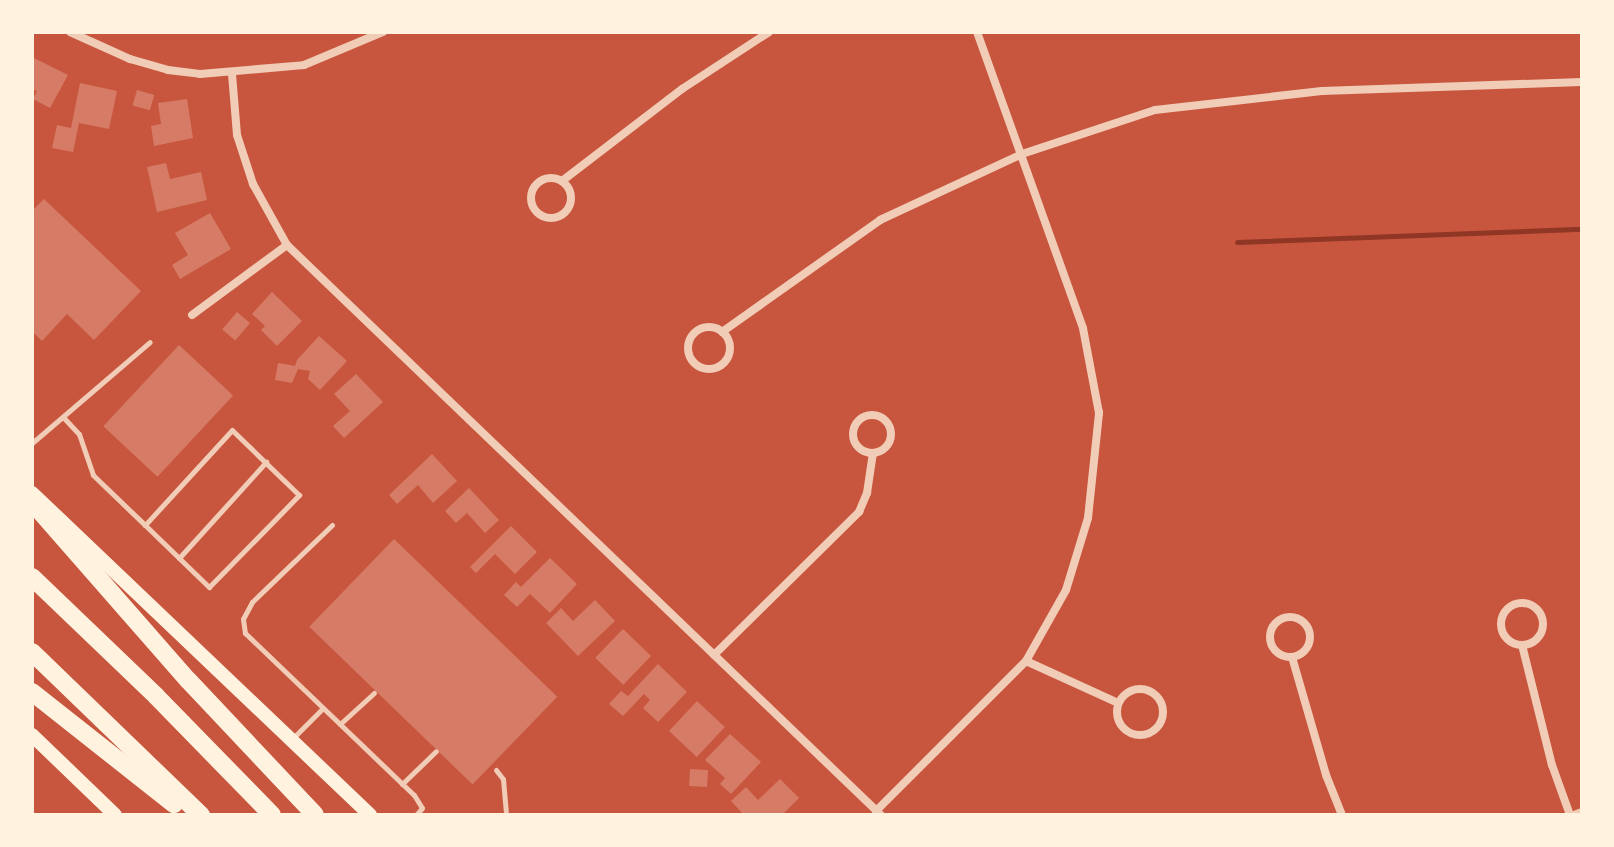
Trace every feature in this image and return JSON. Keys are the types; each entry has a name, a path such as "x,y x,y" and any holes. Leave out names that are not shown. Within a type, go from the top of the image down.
{"highway":[{"path":"32,502 188,680 315,815"},
{"path":"32,577 156,696 272,815"},
{"path":"32,652 201,815"},
{"path":"32,692 188,815"}],"main road":[{"path":"32,493 370,815"},
{"path":"32,735 115,815"}],"street":[{"path":"70,32 130,59 168,70 232,74 304,65 383,32"},
{"path":"562,181 682,89 769,32"},
{"path":"232,74 237,135 253,184 287,245 879,813 1026,661 1066,590 1088,518 1099,413 1083,328 977,32"},
{"path":"722,332 880,220 1022,154 1155,110 1322,91 1582,82"},
{"path":"549,178 562,181 570,192 570,205 556,219 542,217 530,201 533,189 549,178"},
{"path":"192,315 287,245"},
{"path":"708,327 722,332 730,350 724,362 713,369 694,363 688,344 695,332 708,327"},
{"path":"869,415 886,421 891,432 888,444 873,453 861,450 853,433 858,421 869,415"},
{"path":"714,655 859,512 867,493 873,453"},
{"path":"1519,603 1538,610 1543,622 1540,636 1522,645 1509,641 1501,629 1503,615 1519,603"},
{"path":"1288,617 1302,620 1310,632 1308,645 1292,657 1279,654 1269,639 1272,626 1288,617"},
{"path":"1522,645 1552,765 1572,815 1582,812"},
{"path":"1292,657 1326,775 1342,815"},
{"path":"1026,661 1118,703"},
{"path":"1144,689 1162,703 1163,718 1147,734 1133,734 1121,725 1118,703 1128,692 1144,689"}],"lane":[{"path":"32,443 150,342"},
{"path":"63,417 79,434 93,475 209,587 299,495 232,430 145,525"},
{"path":"179,558 266,462"},
{"path":"332,525 252,602 243,619 245,633 402,784 429,815"},
{"path":"340,724 374,693"},
{"path":"292,740 323,708"},
{"path":"402,784 436,751"},
{"path":"496,770 503,779 506,811"},
{"path":"416,815 422,808"}],"building":[{"path":"32,57 68,75 50,108 33,99 37,91 32,89"},
{"path":"80,83 117,91 109,129 79,123 73,152 52,148 57,125 71,128"},
{"path":"137,90 154,95 150,110 133,105"},
{"path":"187,99 193,138 154,146 151,126 161,124 158,103"},
{"path":"166,163 170,179 201,172 207,200 157,212 147,167"},
{"path":"44,199 141,291 94,340 67,314 42,341 32,331 32,211"},
{"path":"210,213 231,249 180,279 172,265 188,255 175,233"},
{"path":"272,292 302,321 277,346 261,330 265,326 252,314"},
{"path":"237,312 250,323 235,341 222,330"},
{"path":"319,336 347,361 320,390 308,379 310,371 298,369 292,383 275,380 278,363 295,366"},
{"path":"179,345 233,395 157,477 103,426"},
{"path":"356,374 383,402 344,438 333,426 350,411 334,394"},
{"path":"432,454 457,481 433,503 418,485 397,504 389,495"},
{"path":"469,488 499,520 485,533 467,513 456,523 445,511"},
{"path":"511,526 537,552 515,574 495,554 476,573 470,567"},
{"path":"394,539 557,697 473,784 309,627"},
{"path":"550,558 577,584 550,613 530,594 517,607 504,595 516,582 521,587"},
{"path":"595,600 615,621 578,656 546,623 561,608 573,621"},
{"path":"623,629 651,656 623,685 595,658"},
{"path":"658,664 687,692 658,722 643,708 650,700 644,694 623,716 609,704 621,691 628,696"},
{"path":"697,701 725,727 697,757 669,731"},
{"path":"730,734 761,762 731,794 720,784 725,778 705,760"},
{"path":"690,769 708,770 707,787 689,786"},
{"path":"780,779 799,798 782,815 744,815 731,801 746,787 758,800"}],"waterway":[{"path":"1237,242 1582,229"}]}
